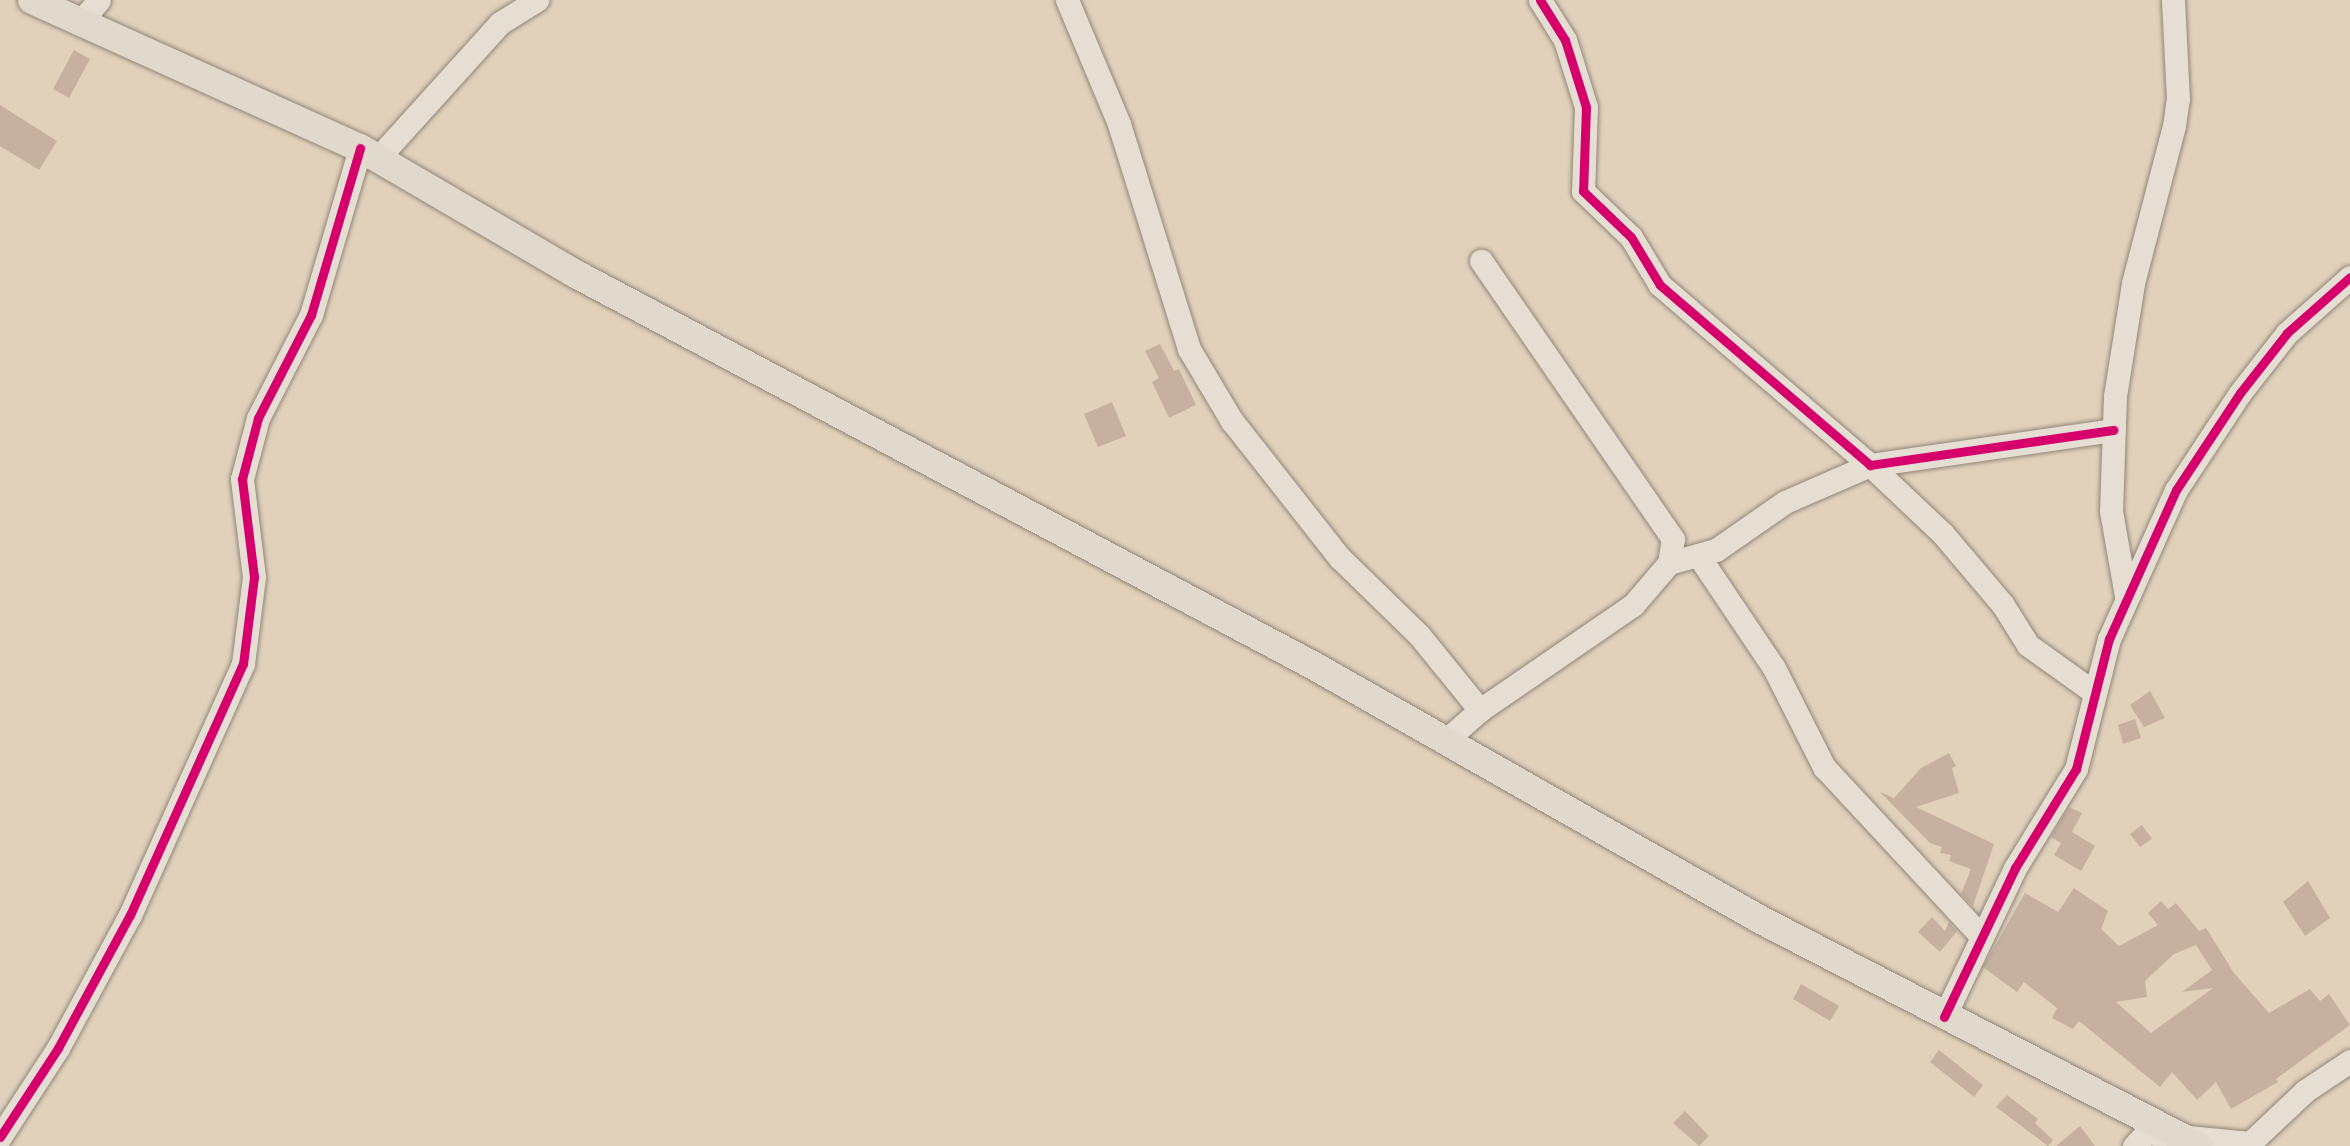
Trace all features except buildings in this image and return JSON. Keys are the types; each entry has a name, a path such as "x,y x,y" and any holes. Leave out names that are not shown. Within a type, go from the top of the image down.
{"main road":[{"path":"32,0 90,10 369,153 572,272 1316,667 1761,920 1944,1017 2190,1140"}],"street":[{"path":"0,1137 58,1048 130,915 243,664 254,577 242,479 258,418 311,315 369,153 500,23 537,0"},
{"path":"1067,0 1119,124 1189,349 1232,421 1340,558 1419,635 1480,710"},
{"path":"1540,0 1565,40 1586,107 1583,191 1631,237 1660,285 1870,465 1943,534 2003,605 2028,645 2095,694"},
{"path":"2126,596 2111,511 2113,430 2133,283 2175,126 2178,99 2172,0"},
{"path":"1445,741 1480,710 1633,605 1669,563 1673,539 1658,511 1481,261"},
{"path":"1944,1017 2015,868 2076,769 2109,639 2126,596 2176,490 2240,393 2309,310 2350,277"},
{"path":"1669,563 1716,550 1785,502 1870,465 2113,430"},
{"path":"1698,555 1774,668 1824,767 1982,937"},
{"path":"2134,1146 2146,1133 2190,1140 2250,1143 2305,1091 2350,1061"}],"cycle path":[{"path":"1540,0 1565,40 1586,107 1583,191 1631,237 1660,285 1870,465 2113,430"},
{"path":"0,1137 58,1048 130,915 243,664 254,577 242,479 258,418 311,315 360,148"},
{"path":"1944,1017 2015,868 2076,769 2109,639 2176,490 2240,393 2287,333 2350,277"}]}
